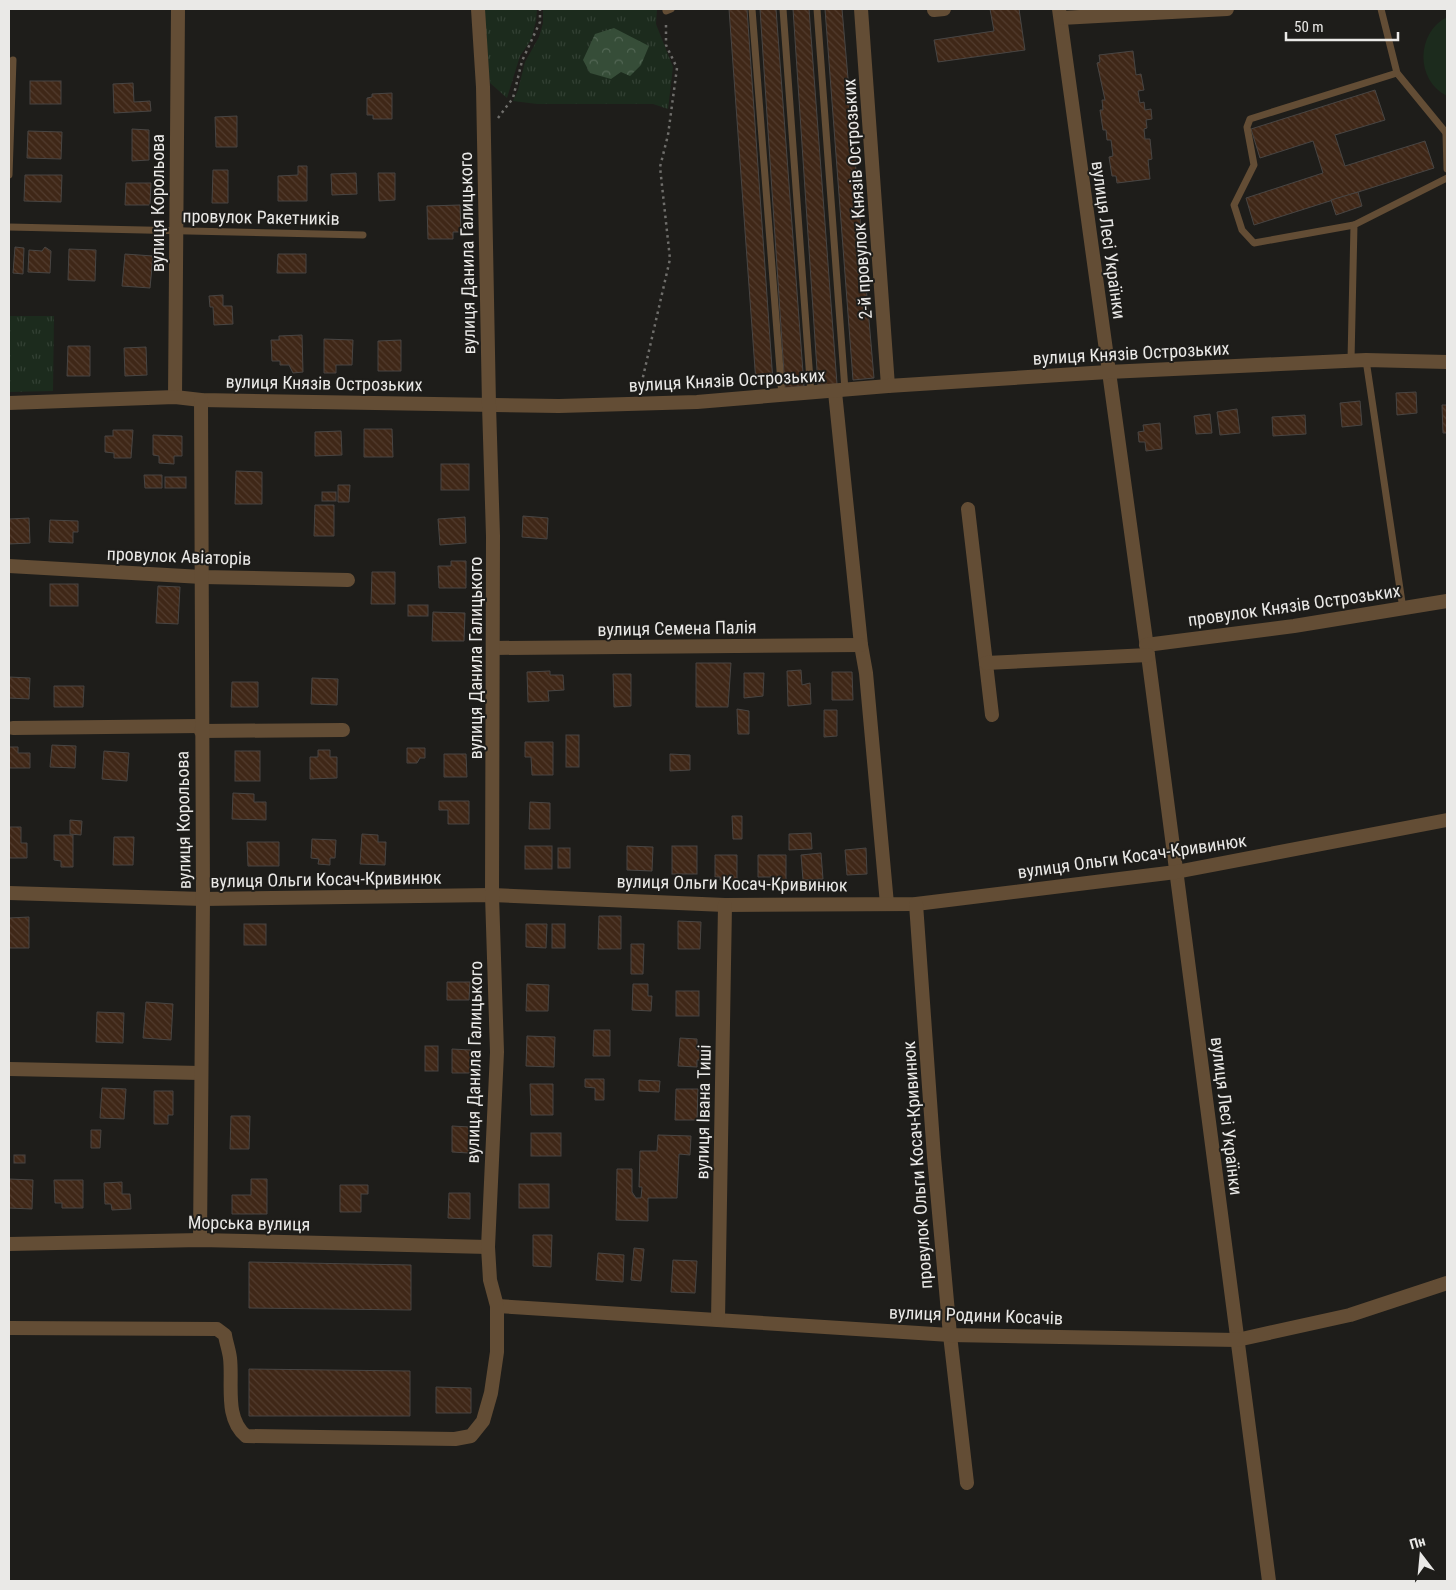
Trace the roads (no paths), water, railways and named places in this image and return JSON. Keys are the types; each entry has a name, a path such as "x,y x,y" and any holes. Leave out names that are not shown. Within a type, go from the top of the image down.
{"street":[{"name":"вулиця Корольова","path":"175,397 178,9"},
{"name":"вулиця Данила Галицького","path":"9,1328 217,1329 225,1335 230,1357 231,1412 238,1430 246,1436 455,1439 471,1436 483,1420 491,1393 497,1352 497,1306 490,1280 488,1247 497,1052 492,895 493,536 488,405 483,87 478,9"},
{"name":"2-й провулок Князів Острозьких","path":"861,9 888,386"},
{"path":"1060,14 1227,9"},
{"name":"вулиця Лесі Українки","path":"1060,14 1147,650 1269,1581"},
{"name":"вулиця Князів Острозьких","path":"9,402 175,397 201,400 488,405 637,404 782,396 888,386 1108,372 1351,360 1447,362"},
{"path":"840,392 860,645 866,673 887,904"},
{"name":"вулиця Корольова","path":"200,1240 203,899 201,400"},
{"path":"968,510 992,715"},
{"name":"провулок Авіаторів","path":"9,566 202,576 348,580"},
{"name":"провулок Князів Острозьких","path":"1147,650 1447,601"},
{"name":"вулиця Семена Палія","path":"494,648 860,645"},
{"path":"986,663 1147,650"},
{"path":"13,728 343,730"},
{"name":"вулиця Ольги Косач-Кривинюк","path":"9,893 203,899 492,895 725,905 916,904 1176,872 1447,820"},
{"name":"провулок Ольги Косач-Кривинюк","path":"916,904 935,1167 950,1335 967,1483"},
{"name":"вулиця Івана Тиші","path":"718,1320 725,905"},
{"path":"9,1069 201,1073"},
{"name":"Морська вулиця","path":"9,1244 200,1240 488,1247"},
{"name":"вулиця Родини Косачів","path":"497,1306 950,1335 1237,1340 1350,1315 1447,1284"}],"lane":[{"path":"752,9 782,396"},
{"path":"783,9 811,394"},
{"path":"818,9 840,392"},
{"path":"1381,9 1397,73 1447,134 1447,169"},
{"path":"9,175 13,60"},
{"path":"1397,73 1250,119 1247,127 1254,166 1234,205 1242,230 1254,243 1354,225 1447,178"},
{"path":"1351,360 1354,225"},
{"name":"провулок Ракетників","path":"9,227 363,235"},
{"path":"1366,360 1402,609"}]}
